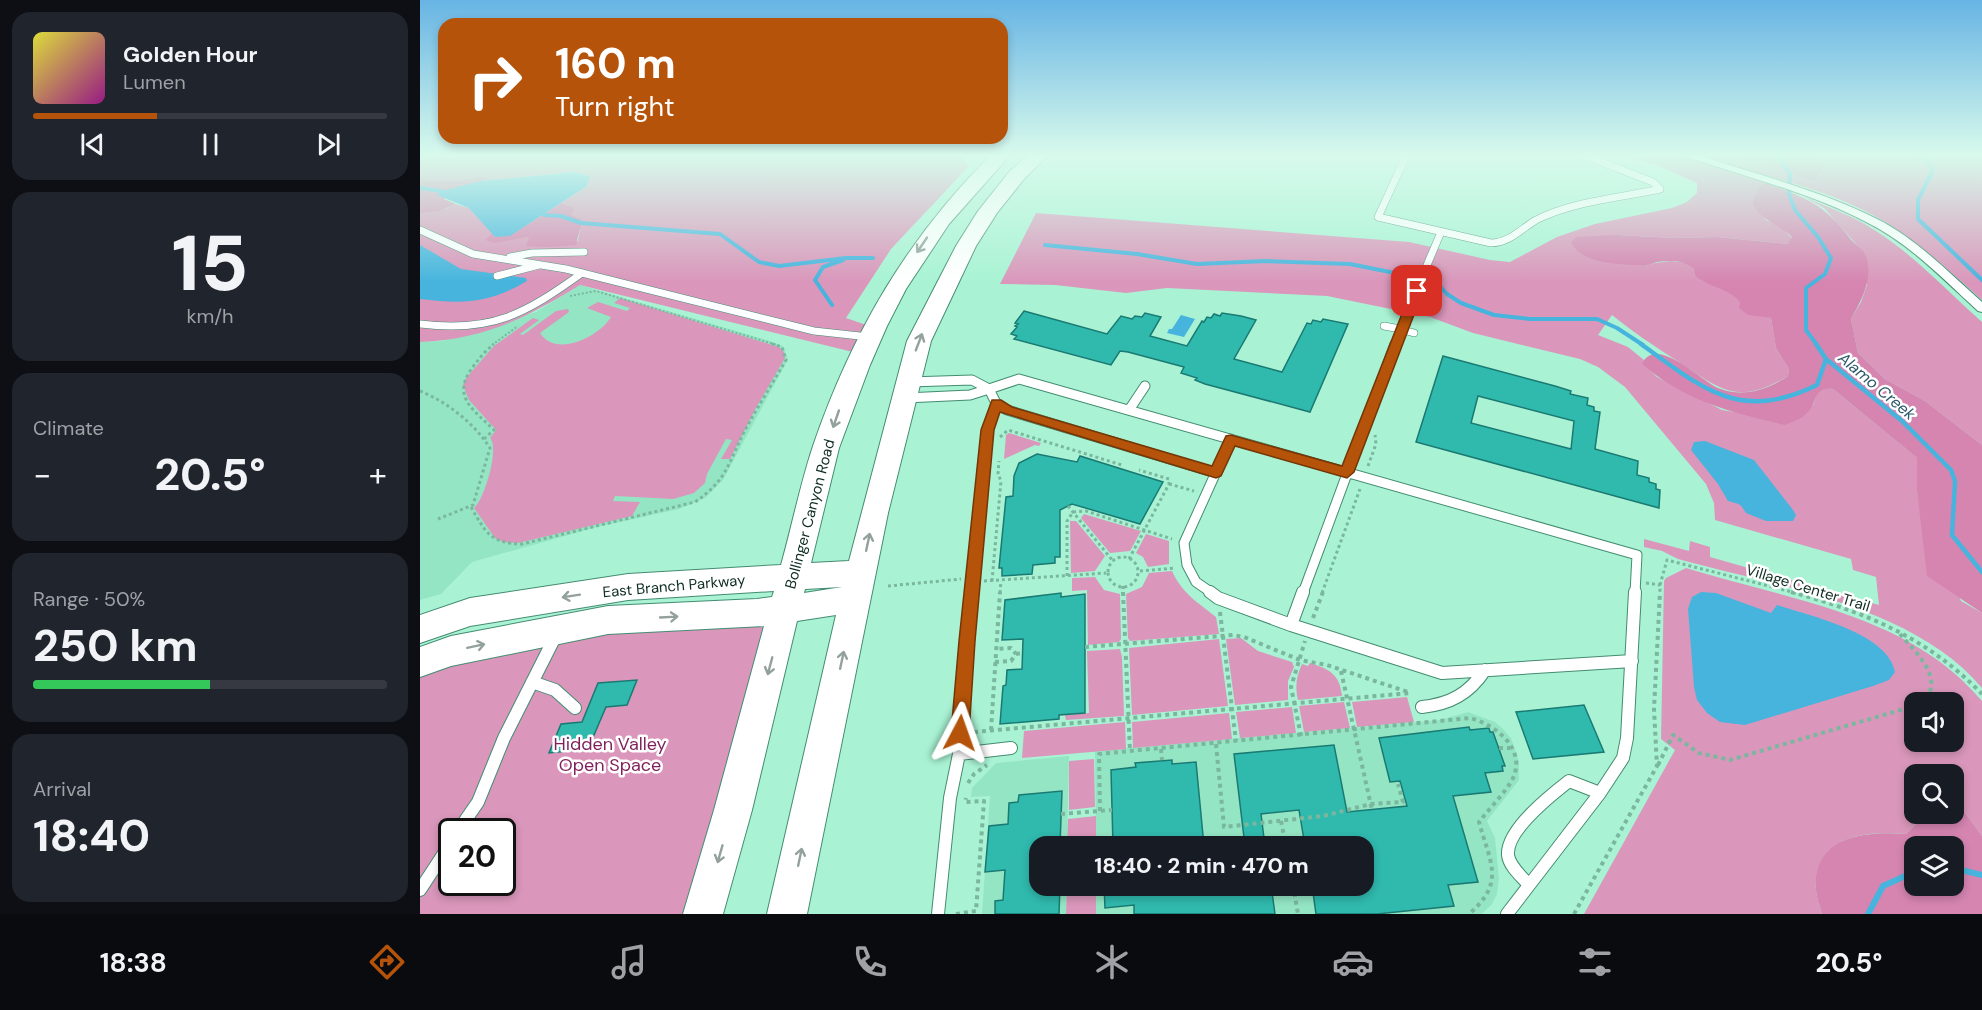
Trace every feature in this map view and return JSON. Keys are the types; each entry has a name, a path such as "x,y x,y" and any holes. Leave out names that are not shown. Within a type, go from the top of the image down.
{"main road":[{"name":"Bollinger Canyon Road","path":"703,914 826,448 844,396 868,337 894,289 924,241 960,197"},
{"path":"788,914 868,586 905,390 919,341 966,246 1000,197"},
{"name":"East Branch Parkway","path":"420,629 470,612 628,587 789,593 868,586"},
{"name":"East Branch Parkway","path":"420,662 451,651 608,620 757,613 789,593"}],"street":[{"path":"1815,197 1862,215 1899,236 1982,309"}],"lane":[{"path":"1387,197 1378,217 1475,241 1502,243 1537,220 1571,208 1624,197"},
{"path":"420,230 473,254 541,264 582,273 814,331 868,337"},
{"path":"1291,625 1347,472 1370,418 1400,329 1441,232"},
{"path":"502,259 532,253 584,252"},
{"path":"497,276 541,264"},
{"path":"420,324 466,328 496,324 540,303 582,273"},
{"path":"1384,326 1414,333"},
{"path":"905,390 970,395 1019,379 1637,555 1627,738 1623,758 1600,793 1507,914"},
{"path":"905,390 972,380 989,389 996,403 1007,410 1216,473"},
{"path":"1129,410 1145,386"},
{"path":"938,914 950,798 958,754 988,430 996,403"},
{"path":"1231,440 1184,543 1189,567 1197,582 1220,599 1291,625 1442,673 1632,661"},
{"path":"467,818 478,802 504,738 558,629"},
{"path":"1422,707 1455,701 1478,683 1485,670"},
{"path":"532,682 555,690 575,708"},
{"path":"958,754 1011,748"},
{"path":"1529,885 1508,857 1508,844 1545,800 1569,781 1600,793"},
{"path":"420,890 438,862"}],"path":[{"path":"471,507 490,538 497,542 522,544 695,502 710,492 724,477 744,433 786,360 785,351 777,345 607,294 584,292 564,298"},
{"path":"484,439 493,434 494,430 465,397 461,386 485,351 522,323"},
{"path":"420,391 430,394 484,439 490,448 471,507"},
{"path":"1301,736 1291,687 1309,630 1376,444 1375,428"},
{"path":"1000,439 1002,433 1008,430 1122,465"},
{"path":"992,581 1001,481 998,474 999,451"},
{"path":"1129,559 1170,484 1169,479 1139,470"},
{"path":"1170,484 1205,495"},
{"path":"1068,506 1113,561"},
{"path":"438,519 471,507"},
{"path":"1073,512 1086,511 1184,543"},
{"path":"1067,576 1067,521 1073,512"},
{"path":"1113,561 1129,559 1134,562 1139,571"},
{"name":"Village Center Trail","path":"1660,585 1667,560 1838,606 1924,645 1946,660 1982,694"},
{"path":"1106,573 1113,561"},
{"path":"1139,571 1189,567"},
{"path":"1106,573 1111,582 1122,586 1134,581 1139,571"},
{"path":"984,581 1106,573"},
{"path":"868,586 961,579"},
{"path":"991,730 1000,581"},
{"path":"1122,586 1130,752"},
{"path":"1220,599 1222,635 1236,741"},
{"path":"1899,632 1933,679 1933,692"},
{"path":"960,733 1410,693 1310,660 1300,660 1244,637 1222,635 1085,647"},
{"path":"996,649 1011,648 1016,654"},
{"path":"996,662 1011,661 1016,654 1023,653"},
{"path":"1341,671 1372,807"},
{"path":"1657,766 1673,735 1696,753 1712,759 1730,760 1904,709"},
{"path":"1100,811 1099,754 1161,750 1470,718 1498,727 1515,760 1515,773 1479,822 1491,864 1492,888 1469,914"},
{"path":"1216,744 1224,827 1323,816 1402,802 1398,784"},
{"path":"1499,748 1510,748"},
{"path":"1161,750 1162,760"},
{"path":"956,914 976,911 984,801 965,802 966,790 974,774 989,765"},
{"path":"1061,814 1112,810"},
{"path":"1281,821 1284,836"},
{"path":"1295,896 1298,914"}],"shaded area":[{"path":"420,197 449,197 444,199 456,204 439,211 420,213"},
{"path":"1755,197 1800,197 1831,216 1862,250 1868,262 1866,288 1851,319 1858,353 1885,379 1925,401 1982,445 1982,613 1927,576 1917,491 1917,458 1833,389 1822,390 1805,415 1785,425 1710,404 1658,377 1642,364 1649,356 1657,354 1679,362 1710,384 1727,391 1746,392 1763,389 1788,376 1789,369 1776,348 1771,318 1748,315 1739,308 1740,302 1736,298 1695,276 1693,268 1685,263 1667,261 1644,266 1604,262 1585,256 1571,243 1576,237 1617,235 1673,238 1717,237 1788,244 1792,237 1760,214 1752,203"},
{"path":"561,203 572,206 574,210 571,215 582,220 576,245 526,246 529,238 527,237 494,243 485,240 492,234 495,237 510,236"},
{"path":"580,285 770,341 783,346 788,359 723,480 705,498 679,509 597,527 472,562 441,594 420,600 420,342 443,341 536,312"},
{"path":"1468,712 1495,722 1511,738 1519,761 1519,780 1487,821 1495,838 1499,878 1497,894 1492,904 1482,914 1096,914 1096,896 1374,896 1374,836 1096,836 1095,751 1440,720"},
{"path":"1069,756 1067,836 1029,836 1029,896 1067,896 1066,914 982,914 990,796 971,797 972,788 996,763"},
{"path":"1964,811 1982,836 1982,914 1822,914 1816,891 1817,873 1822,858 1831,848 1858,836 1906,834 1916,824 1964,824"}],"green space":[{"path":"571,197 940,197 891,249 846,318 875,328 861,354 580,285 504,325 465,336 420,342 420,202 445,209 456,204 578,241 580,228 571,215 572,206 561,203"},
{"path":"1693,197 1755,197 1752,203 1766,220 1782,228 1792,238 1788,244 1717,237 1673,238 1617,235 1612,262 1646,266 1671,261 1687,263 1693,268 1695,276 1729,292 1755,311 1771,318 1776,348 1789,369 1788,376 1755,391 1729,391 1705,379 1612,315 1598,335 1628,347 1644,360 1643,364 1657,377 1722,410 1747,414 1771,422 1813,405 1818,392 1826,388 1833,389 1917,458 1917,491 1920,511 1961,601 1982,613 1982,688 1953,660 1919,637 1881,618 1799,590 1678,559 1662,551 1644,547 1644,539 1689,551 1690,541 1710,547 1710,557 1879,605 1876,577 1853,570 1851,559 1715,520 1714,503 1706,484 1625,387 1598,367 1580,359 1473,333 1430,317 1327,296 1167,288 1126,293 1055,285 1000,284 1036,213 1409,242 1490,260 1510,262 1557,237 1595,224 1672,208 1687,202"},
{"path":"1804,197 1841,212 1876,231 1917,263 1982,322 1982,445 1925,401 1885,379 1858,353 1851,319 1861,302 1867,285 1865,254 1824,208"},
{"path":"1832,197 1982,197 1982,300 1916,243 1873,215"},
{"path":"620,298 779,347 784,352 785,358 730,459 721,459 732,440 726,439 707,474 705,483 694,493 673,499 615,496 613,501 640,502 632,516 518,543 503,542 495,538 474,508 490,474 493,444 490,438 496,430 469,400 463,385 466,378 494,346 533,318 539,320 520,334 523,335 556,311 568,309 569,312 540,333 547,340 556,344 577,342 597,331 611,317 587,308 598,302 627,311 630,308 614,303"},
{"path":"1009,433 1041,443 1039,446 1035,445 1004,459 1006,435"},
{"path":"1084,514 1141,531 1130,551 1110,553 1081,518"},
{"path":"1070,521 1076,521 1105,556 1095,571 1071,573"},
{"path":"1146,534 1169,541 1169,564 1148,567 1143,557 1136,553"},
{"path":"1686,568 1806,601 1883,629 1919,648 1953,672 1982,701 1982,836 1964,811 1964,764 1904,764 1904,824 1916,824 1906,834 1858,836 1831,848 1822,859 1817,873 1816,891 1822,914 1584,914 1675,750 1661,739 1664,581"},
{"path":"1172,571 1185,591 1216,617 1219,634 1130,641 1126,594 1142,587 1149,573"},
{"path":"1095,577 1104,590 1120,594 1121,639 1119,642 1088,645 1087,590 1072,591 1072,578"},
{"name":"Hidden Valley Open Space","path":"786,609 703,914 420,914 420,662 451,651"},
{"path":"1241,638 1258,651 1292,662 1294,667 1288,681 1288,700 1235,705 1226,639"},
{"path":"1219,639 1228,706 1132,715 1129,648"},
{"path":"1120,649 1124,716 1066,720 1065,715 1089,713 1087,651"},
{"path":"1310,663 1336,677 1342,696 1298,700 1296,686 1298,673 1302,664 1308,666"},
{"path":"1407,697 1414,722 1357,727 1352,702"},
{"path":"1344,702 1350,728 1304,732 1299,706"},
{"path":"1292,707 1296,733 1240,738 1236,712"},
{"path":"1229,713 1232,739 1133,748 1132,722"},
{"path":"1125,722 1126,749 1022,758 1024,731"},
{"path":"1094,759 1095,807 1069,810 1069,761"},
{"path":"1096,816 1096,836 1067,836 1068,819"},
{"path":"1067,896 1096,896 1096,914 1066,914"}],"water":[{"path":"441,197 571,197 510,236 495,237 469,208"},
{"path":"420,245 461,269 526,278 527,281 513,289 487,298 462,302 420,299"},
{"path":"1181,315 1195,319 1184,337 1167,333 1169,329 1172,329"},
{"path":"1705,441 1754,460 1793,510 1796,515 1793,521 1766,521 1746,513 1739,504 1728,501 1718,484 1691,450 1694,442"},
{"path":"1701,592 1716,593 1771,613 1777,605 1846,628 1878,647 1889,658 1895,672 1889,680 1873,686 1745,725 1720,722 1707,713 1697,700 1694,687 1688,609 1692,597"}],"building":[{"path":"1024,311 1107,334 1121,316 1132,319 1135,316 1142,317 1145,313 1161,317 1150,336 1187,346 1202,321 1204,322 1207,317 1211,318 1214,314 1220,316 1222,313 1241,316 1256,320 1234,359 1282,372 1307,323 1311,324 1313,320 1321,322 1323,319 1348,324 1310,412 1205,384 1195,380 1197,378 1181,373 1184,367 1128,352 1120,351 1111,365 1014,339 1017,336 1011,334 1017,327 1015,326 1018,324 1015,323"},
{"path":"1443,356 1555,386 1571,391 1570,394 1588,398 1587,405 1594,407 1594,411 1600,412 1595,449 1638,461 1637,475 1649,478 1649,482 1656,484 1656,489 1660,490 1659,508 1416,442","holes":["1478,396 1574,421 1571,449 1471,423"]},
{"path":"1037,454 1077,462 1080,456 1163,482 1140,524 1072,504 1060,510 1060,557 1055,557 1055,563 1033,565 1032,574 1002,576 1002,568 999,568 1006,497 1013,496 1014,476 1019,463"},
{"path":"1061,593 1061,597 1085,594 1085,713 1059,715 1059,719 1000,724 1003,686 1006,685 1007,670 1022,669 1023,639 1002,640 1005,600"},
{"path":"637,680 627,705 606,707 588,749 549,753 561,724 582,722 598,683"},
{"path":"1584,705 1604,752 1533,759 1516,712"},
{"path":"1469,727 1470,730 1489,728 1490,732 1493,732 1505,766 1502,766 1503,771 1485,773 1491,792 1453,796 1478,882 1448,885 1454,906 1377,914 1316,914 1314,896 1374,896 1374,836 1303,836 1299,810 1261,814 1264,836 1244,836 1234,754 1334,745 1347,812 1407,806 1400,781 1390,782 1379,738"},
{"path":"1172,760 1172,764 1196,762 1203,836 1113,836 1111,770 1136,767 1135,763"},
{"path":"1062,791 1060,836 1029,836 1029,896 1060,896 1059,914 995,914 995,901 1003,900 1005,870 985,872 989,826 1008,824 1009,803 1018,802 1019,795"},
{"path":"1104,896 1273,896 1275,914 1134,914 1134,905 1105,908"}],"waterway":[{"name":"Alamo Creek","path":"1790,197 1795,210 1818,237 1831,258 1825,274 1806,288 1806,330 1817,345"},
{"path":"1920,197 1918,219 1982,280"},
{"path":"544,215 561,216 581,223 720,234 759,262 779,266 846,258 873,258"},
{"path":"1045,245 1137,254 1197,264 1266,261 1350,264 1435,281 1447,294 1461,303 1494,315 1530,319 1597,319 1617,328 1643,345"},
{"path":"832,305 815,280 823,267 843,260"},
{"path":"1641,344 1703,386 1723,395 1743,400 1765,401 1790,396 1817,385 1826,359"},
{"name":"Alamo Creek","path":"1816,344 1826,359"},
{"name":"Alamo Creek","path":"1826,359 1902,421 1951,470 1955,481 1952,535 1982,572"},
{"name":"Alamo Creek","path":"1964,871 1982,875"},
{"name":"Alamo Creek","path":"1868,914 1883,886 1904,877"}],"route":[{"path":"960,733 988,430 996,403 1007,410 1216,473 1231,440 1347,472 1370,418 1400,329 1417,291"}]}
